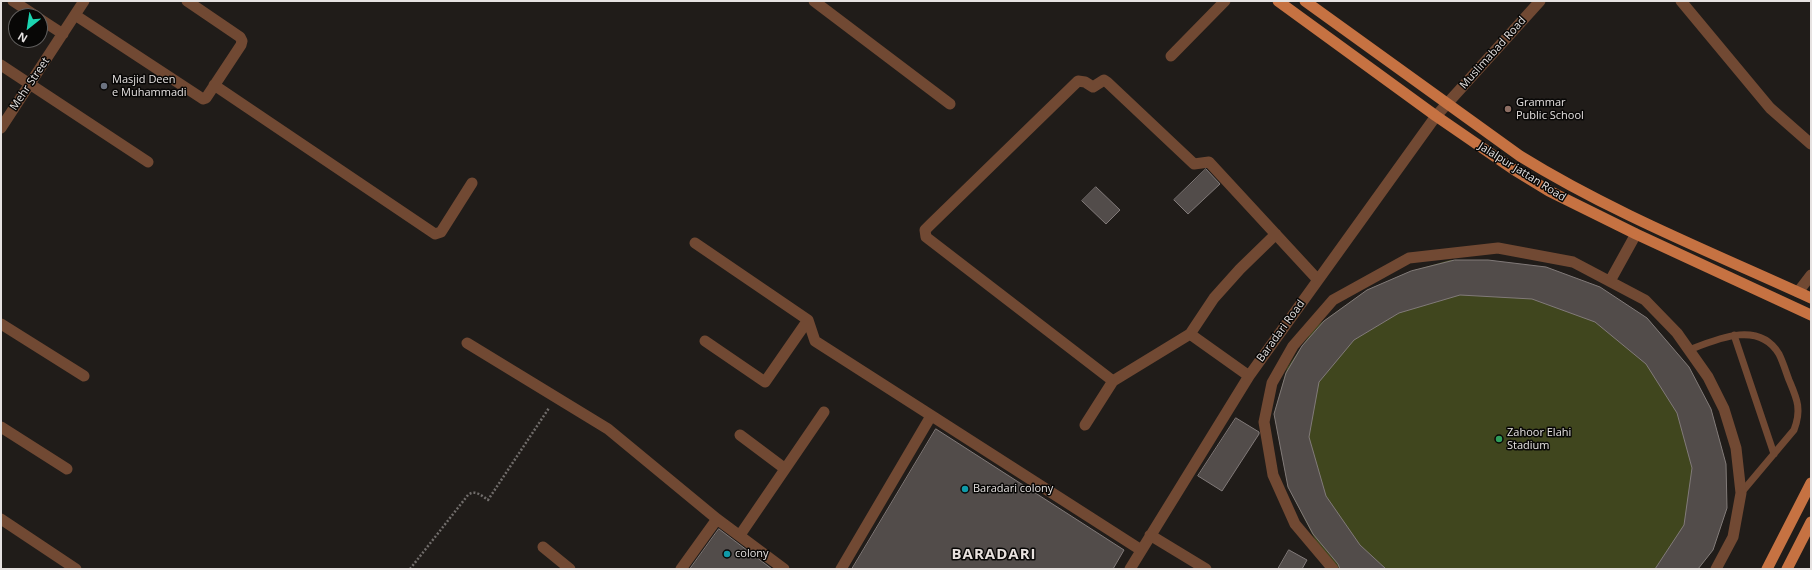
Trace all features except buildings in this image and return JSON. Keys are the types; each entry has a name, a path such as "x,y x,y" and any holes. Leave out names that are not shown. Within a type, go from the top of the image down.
{"main road":[{"name":"Jalalpur jattan Road","path":"1278,1 1436,116 1549,191 1636,234 1811,315"},
{"name":"Jalalpur jattan Road","path":"1305,1 1446,104 1520,156 1556,178 1634,217 1811,298"},
{"path":"1767,569 1811,483"},
{"path":"1787,569 1811,522"}],"street":[{"path":"12,1 23,8"},
{"name":"Mehr Street","path":"1,128 84,1"},
{"path":"75,15 200,98 206,98 241,45 242,41 240,37 187,1"},
{"path":"814,1 950,104"},
{"path":"1171,56 1225,1"},
{"name":"Muslimabad Road","path":"1446,104 1498,49 1540,1"},
{"path":"1681,1 1770,108 1811,144"},
{"path":"48,24 63,34"},
{"path":"1,65 148,162"},
{"path":"1113,381 926,237 925,230 1078,81 1085,82 1093,87 1104,80 1194,164 1209,162 1318,280"},
{"path":"214,85 435,234 441,232 472,183"},
{"name":"Baradari Road","path":"1130,569 1249,376 1446,104"},
{"path":"1085,425 1113,381 1190,334 1214,298 1240,269 1276,234"},
{"path":"1610,282 1636,234"},
{"path":"695,243 808,320 815,341 1141,550"},
{"path":"1333,569 1295,524 1273,475 1264,422 1272,382 1293,346 1333,300 1409,258 1498,248 1573,262 1645,300 1677,332 1708,377 1724,409 1736,448 1741,493 1733,537 1716,569"},
{"path":"1798,292 1811,275"},
{"path":"705,341 765,382 808,320"},
{"path":"1,324 84,376"},
{"path":"1190,334 1249,376"},
{"path":"467,343 608,429 717,519 784,569"},
{"path":"740,535 784,468 824,412"},
{"path":"841,569 931,416"},
{"path":"1,427 67,469"},
{"path":"740,435 784,468"},
{"path":"1,518 76,569"},
{"path":"681,569 717,519"},
{"path":"1150,535 1206,569"},
{"path":"543,547 570,569"}],"lane":[{"path":"1689,350 1734,335 1745,334 1759,337 1770,344 1778,354 1798,402 1799,418 1794,430 1741,493"},
{"path":"1734,335 1774,454"}],"path":[{"path":"410,569 470,493 476,493 488,500 556,397"}],"green space":[{"name":"Zahoor Elahi Stadium","path":"1450,260 1488,260 1647,318 1689,367 1711,409 1726,464 1727,508 1713,550 1698,569 1340,569 1322,553 1288,487 1274,414 1287,368 1315,327 1367,290 1411,271"}],"place":[{"name":"Masjid Deen e Muhammadi","path":"104,86"},
{"name":"Grammar Public School","path":"1508,109"},
{"name":"Zahoor Elahi Stadium","path":"1499,439"},
{"name":"Baradari colony","path":"965,489"},
{"name":"colony","path":"727,554"}],"district":[{"name":"BARADARI","path":"994,555"}]}
